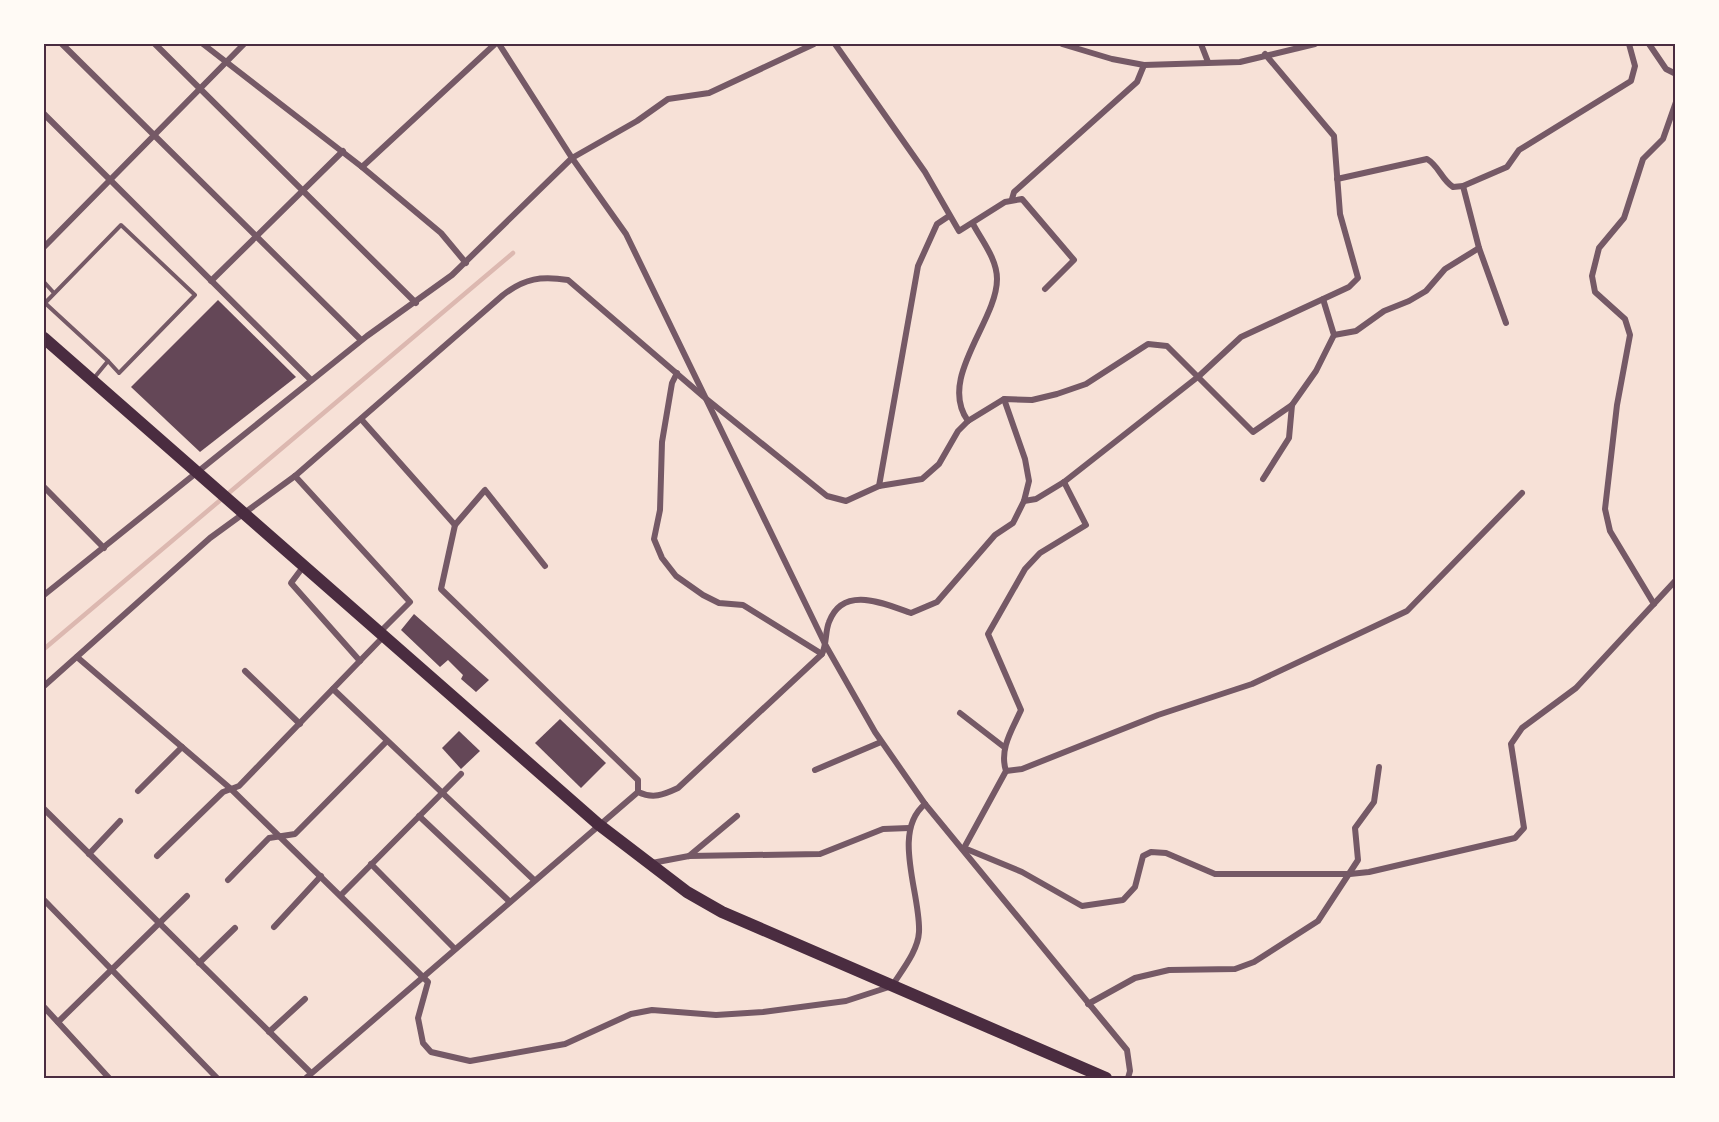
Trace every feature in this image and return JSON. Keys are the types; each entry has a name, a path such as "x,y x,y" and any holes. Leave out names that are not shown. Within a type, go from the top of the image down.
{"main road":[{"path":"44,338 240,513 598,824 649,864 722,912 1106,1078"}],"street":[{"path":"62,44 361,340"},
{"path":"155,44 416,303"},
{"path":"203,44 343,151 441,233 466,263"},
{"path":"44,247 228,63 244,44"},
{"path":"362,167 497,44 572,158 626,234 826,646 881,742 925,804 1127,1050 1130,1071 1128,1078"},
{"path":"44,593 200,475 361,340 416,303 466,263 572,158 637,121 668,99 709,93 814,44"},
{"path":"835,44 925,172 959,231 1012,199 1022,199 1074,260 1045,289"},
{"path":"1062,44 1112,60 1144,65 1240,62 1265,54 1315,44"},
{"path":"1201,44 1208,62"},
{"path":"1337,179 1427,159 1436,164 1444,181 1453,187 1463,186 1507,166 1519,150 1631,81 1635,66 1629,44"},
{"path":"1649,44 1666,69 1676,74"},
{"path":"1024,501 1036,499 1064,482 1199,376 1241,337 1349,286 1358,278 1340,214 1334,136 1265,54"},
{"path":"1012,199 1014,192 1137,82 1144,65"},
{"path":"1654,604 1610,531 1605,509 1617,405 1630,335 1625,319 1595,292 1592,276 1599,248 1624,218 1642,159 1664,139 1676,102"},
{"path":"44,114 311,380"},
{"path":"211,281 343,151"},
{"path":"1463,186 1479,248 1506,322"},
{"path":"879,486 918,266 937,224 949,216"},
{"path":"968,421 961,411 964,365 982,323 990,314 996,297 997,276 993,261 973,224"},
{"path":"1334,334 1356,331 1384,311 1426,291 1445,269 1479,248"},
{"path":"44,686 210,538 240,513 295,476 516,285 545,277 568,280 586,293 704,397 827,495 846,501 879,486 922,479 939,464 958,431 968,421 1004,399 1032,400 1086,384 1148,344 1167,346 1253,432 1292,405 1316,371 1334,334 1323,298"},
{"path":"677,374 672,382 662,442 660,510 654,539 662,558 676,576 703,595 719,603 743,605 822,654"},
{"path":"638,792 648,796 661,796 678,788 822,654 826,646 829,622 837,610 852,601 865,598 911,613 937,602 995,535 1013,522 1024,501 1029,481 1025,459 1004,399"},
{"path":"1263,479 1289,438 1292,405"},
{"path":"361,419 455,525"},
{"path":"157,856 223,792 239,786 360,661 410,602 295,476"},
{"path":"964,849 1006,771 1002,760 1004,747 1021,710 988,634 1026,569 1040,553 1086,525 1064,482"},
{"path":"44,487 104,548"},
{"path":"545,566 485,490 455,525 441,588 638,780 638,792"},
{"path":"1006,771 1022,769 1158,715 1252,684 1407,611 1522,493"},
{"path":"303,567 291,583 360,661"},
{"path":"964,849 1022,872 1082,906 1123,900 1135,887 1143,856 1150,852 1166,853 1215,874 1350,874 1370,872 1515,838 1524,828 1511,744 1522,728 1576,688 1676,580"},
{"path":"77,657 231,789 428,982 417,1018 423,1043 431,1052 470,1061 565,1044 631,1014 652,1010 716,1015 764,1012 846,1001 892,986 913,952 919,933 910,860 909,828 917,810 925,804"},
{"path":"245,671 300,724"},
{"path":"333,689 534,880"},
{"path":"960,712 1004,747"},
{"path":"228,880 269,838 295,834 387,741"},
{"path":"815,770 881,742"},
{"path":"138,791 182,747"},
{"path":"1088,1004 1135,978 1169,970 1235,969 1254,962 1318,921 1358,860 1355,828 1374,802 1379,767"},
{"path":"341,895 461,774"},
{"path":"44,808 269,1032 308,1075 638,792"},
{"path":"419,816 509,901"},
{"path":"689,856 737,816"},
{"path":"89,854 120,821"},
{"path":"649,864 689,856 820,854 883,829 909,828"},
{"path":"371,864 454,948"},
{"path":"274,927 321,876"},
{"path":"58,1022 187,896"},
{"path":"44,900 217,1078"},
{"path":"199,963 235,928"},
{"path":"269,1032 305,999"},
{"path":"44,1007 109,1078"}],"lane":[{"path":"121,225 195,295 119,372 44,303 121,225"},
{"path":"44,282 54,293"},
{"path":"92,380 108,361"}],"building":[{"path":"218,300 296,377 200,452 131,387"},
{"path":"414,614 489,680 476,692 461,679 463,675 448,660 440,667 401,630"},
{"path":"560,719 606,763 581,788 535,743"},
{"path":"459,731 480,751 461,769 442,748"}],"waterway":[{"path":"44,649 513,253"}]}
